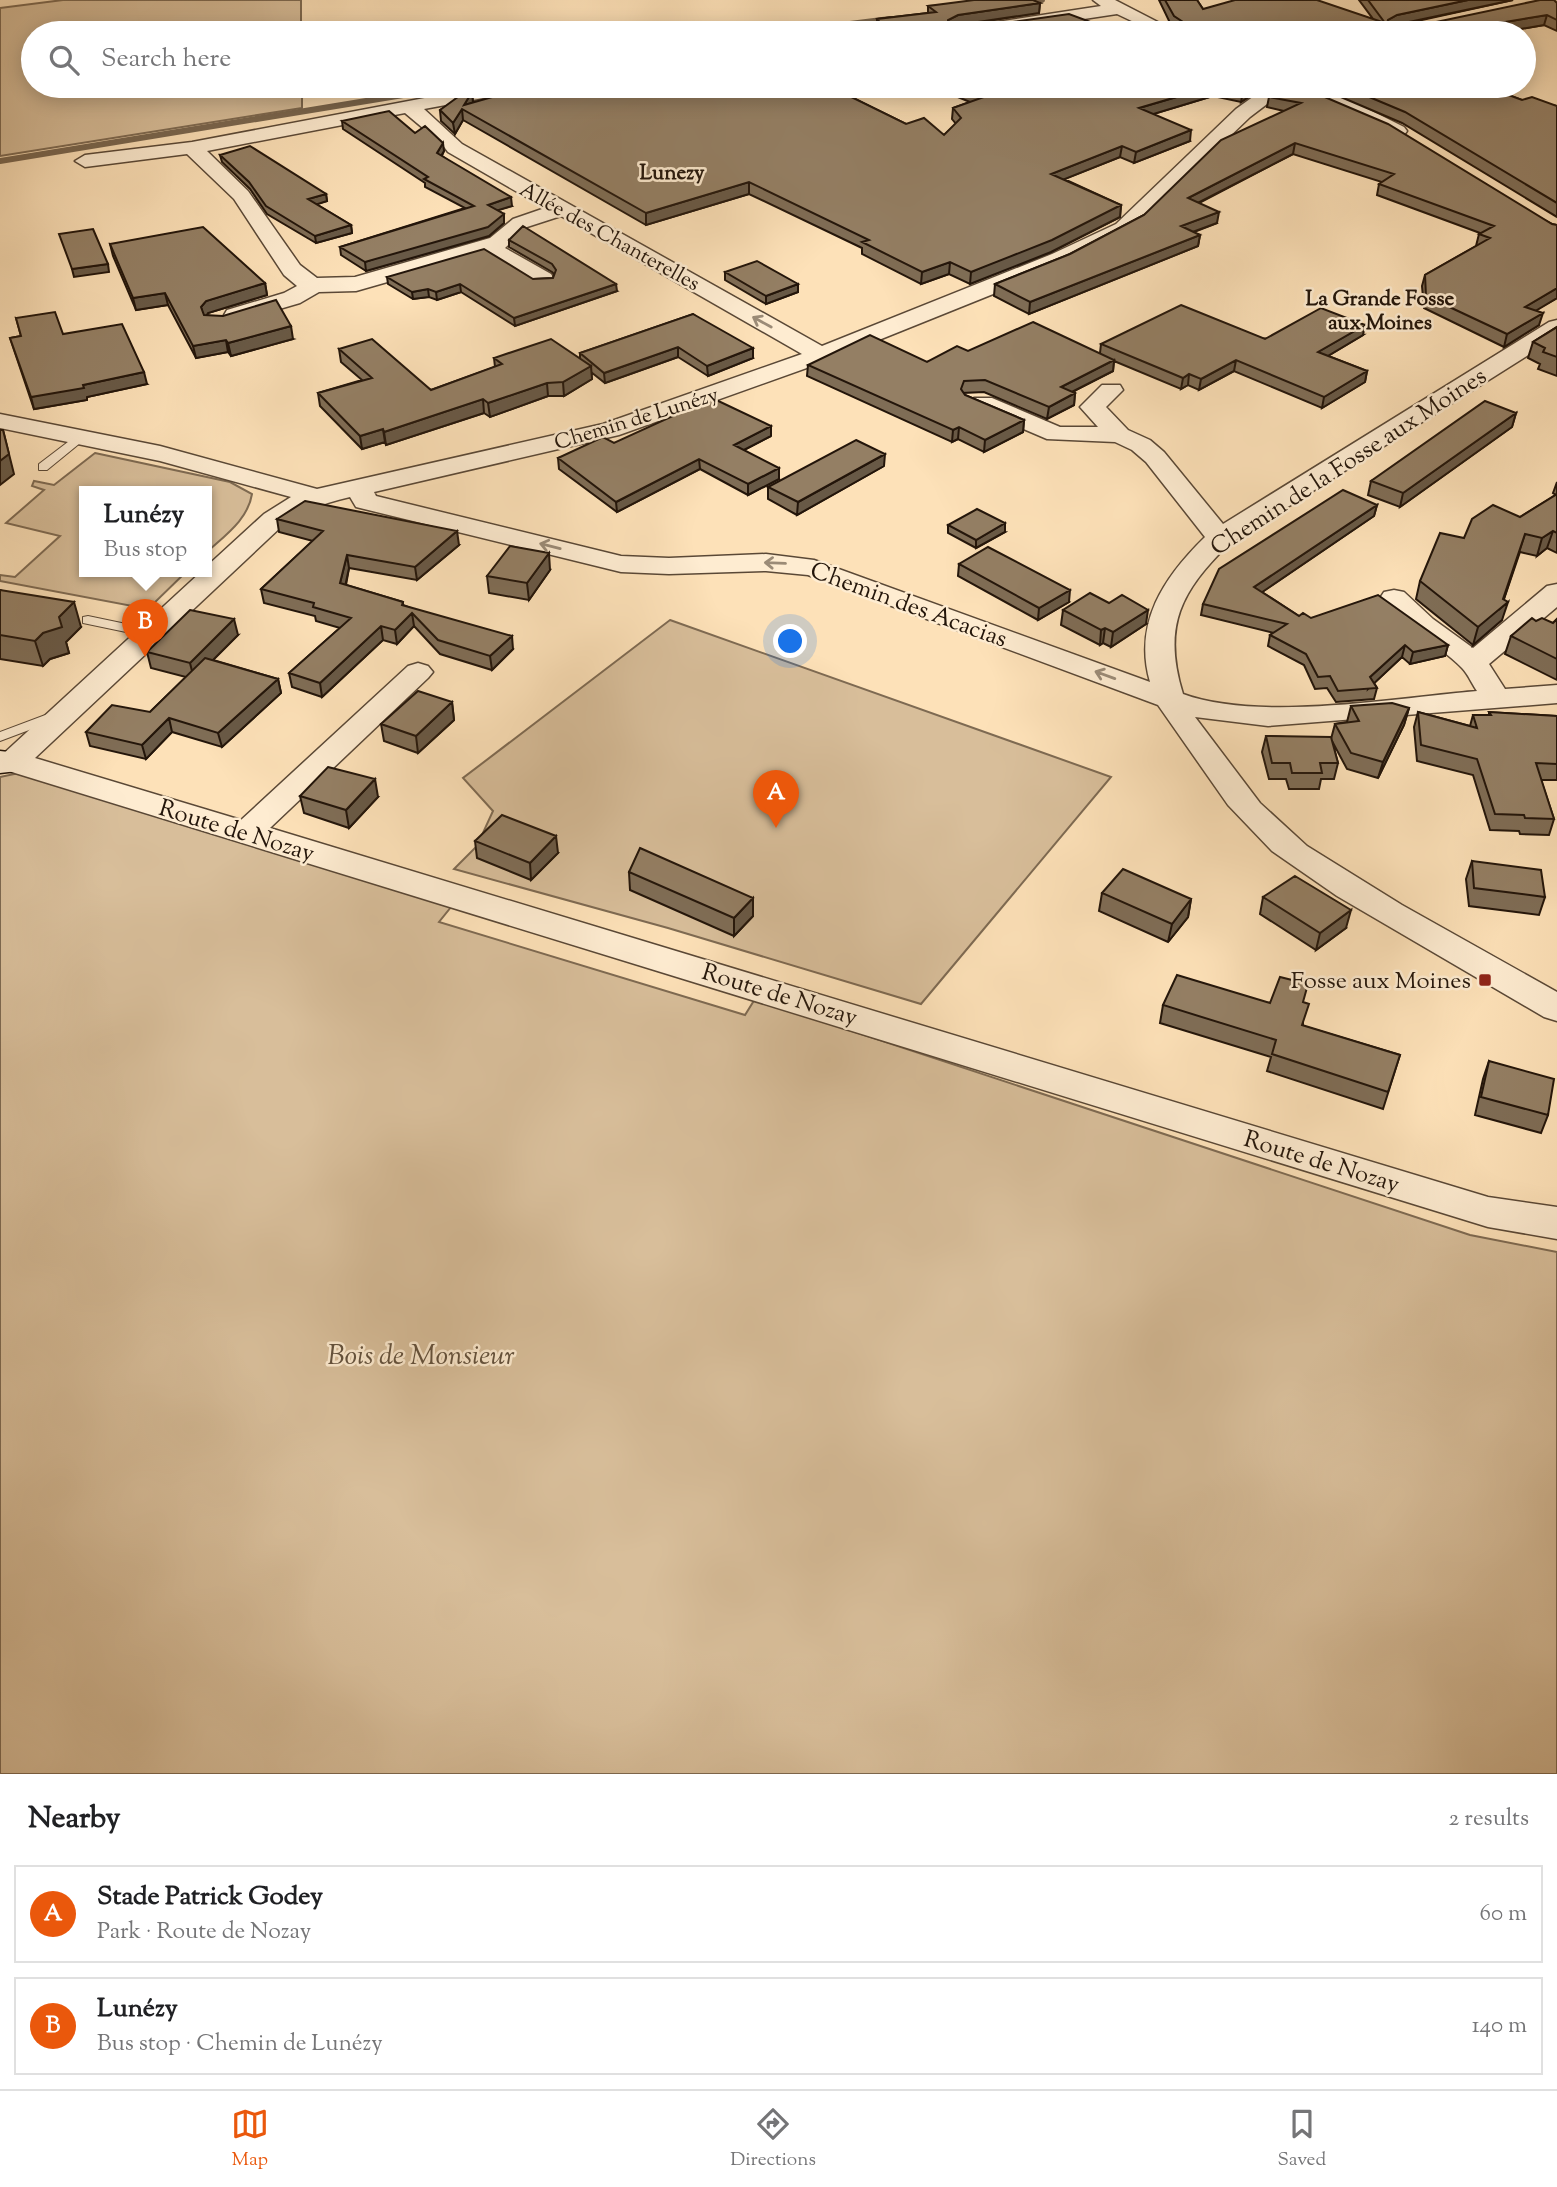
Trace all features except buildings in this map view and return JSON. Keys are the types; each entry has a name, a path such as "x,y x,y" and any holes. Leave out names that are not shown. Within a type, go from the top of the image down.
{"street":[{"path":"1101,0 1144,21"},
{"path":"1038,21 1118,9"},
{"path":"85,161 192,148 451,98"},
{"name":"Chemin de Lunézy","path":"212,576 273,520 294,505 316,497 610,430 821,355 1060,259 1123,228 1243,113 1263,98"},
{"path":"1324,98 1367,115 1415,142"},
{"name":"Allée des Chanterelles","path":"408,106 450,140 455,148 821,355"},
{"path":"192,148 241,195 292,270 302,280 314,285 356,284 487,246 508,237 512,229 520,223 562,209"},
{"path":"487,246 543,279"},
{"path":"217,321 292,298 314,285"},
{"name":"Chemin de la Fosse aux Moines","path":"1557,327 1220,538 1184,573 1171,594 1160,625 1162,663 1169,698 1227,782 1253,815 1282,844 1330,877 1557,1008"},
{"path":"1111,390 1092,407 1119,435 1141,445 1155,457 1220,538"},
{"path":"974,399 1056,434 1119,435"},
{"path":"0,421 81,436 245,473 316,497"},
{"name":"Chemin des Acacias","path":"360,489 365,501 621,564 656,568 772,562 814,568 1169,698"},
{"name":"Chemin de Lunézy","path":"4,756 65,712 211,577"},
{"path":"1473,662 1514,631 1557,592"},
{"path":"1394,598 1423,625 1473,662 1497,699"},
{"path":"246,833 418,672"},
{"path":"1169,698 1191,707 1268,717 1557,694"},
{"name":"Route de Nozay","path":"4,756 246,833 1488,1212 1557,1223"}],"lane":[{"path":"43,467 81,436"},
{"path":"88,620 150,633"}],"green space":[{"path":"63,0 301,0 301,21 21,21 21,98 302,98 302,108 0,156 0,8"},
{"path":"95,453 230,482 252,494 246,512 212,548 212,486 79,486 79,577 181,577 148,609 0,581 0,575 15,577 60,536 6,523 44,490 32,486 34,481 54,485"},
{"path":"670,620 1111,777 921,1004 668,928 454,869 477,846 493,811 463,778"},
{"name":"Bois de Monsieur","path":"19,773 451,907 439,922 745,1015 755,999 1470,1235 1557,1252 1557,1774 0,1774 0,777"}],"waterway":[{"path":"1021,3 1042,0"},
{"path":"874,21 890,19"},
{"path":"0,161 385,98"}],"place":[{"name":"Lunézy","path":"145,657"},
{"name":"Stade Patrick Godey","path":"776,828"},
{"name":"Fosse aux Moines","path":"1485,980"}],"district":[{"name":"Lunezy","path":"672,172"},
{"name":"La Grande Fosse aux Moines","path":"1380,310"}]}
